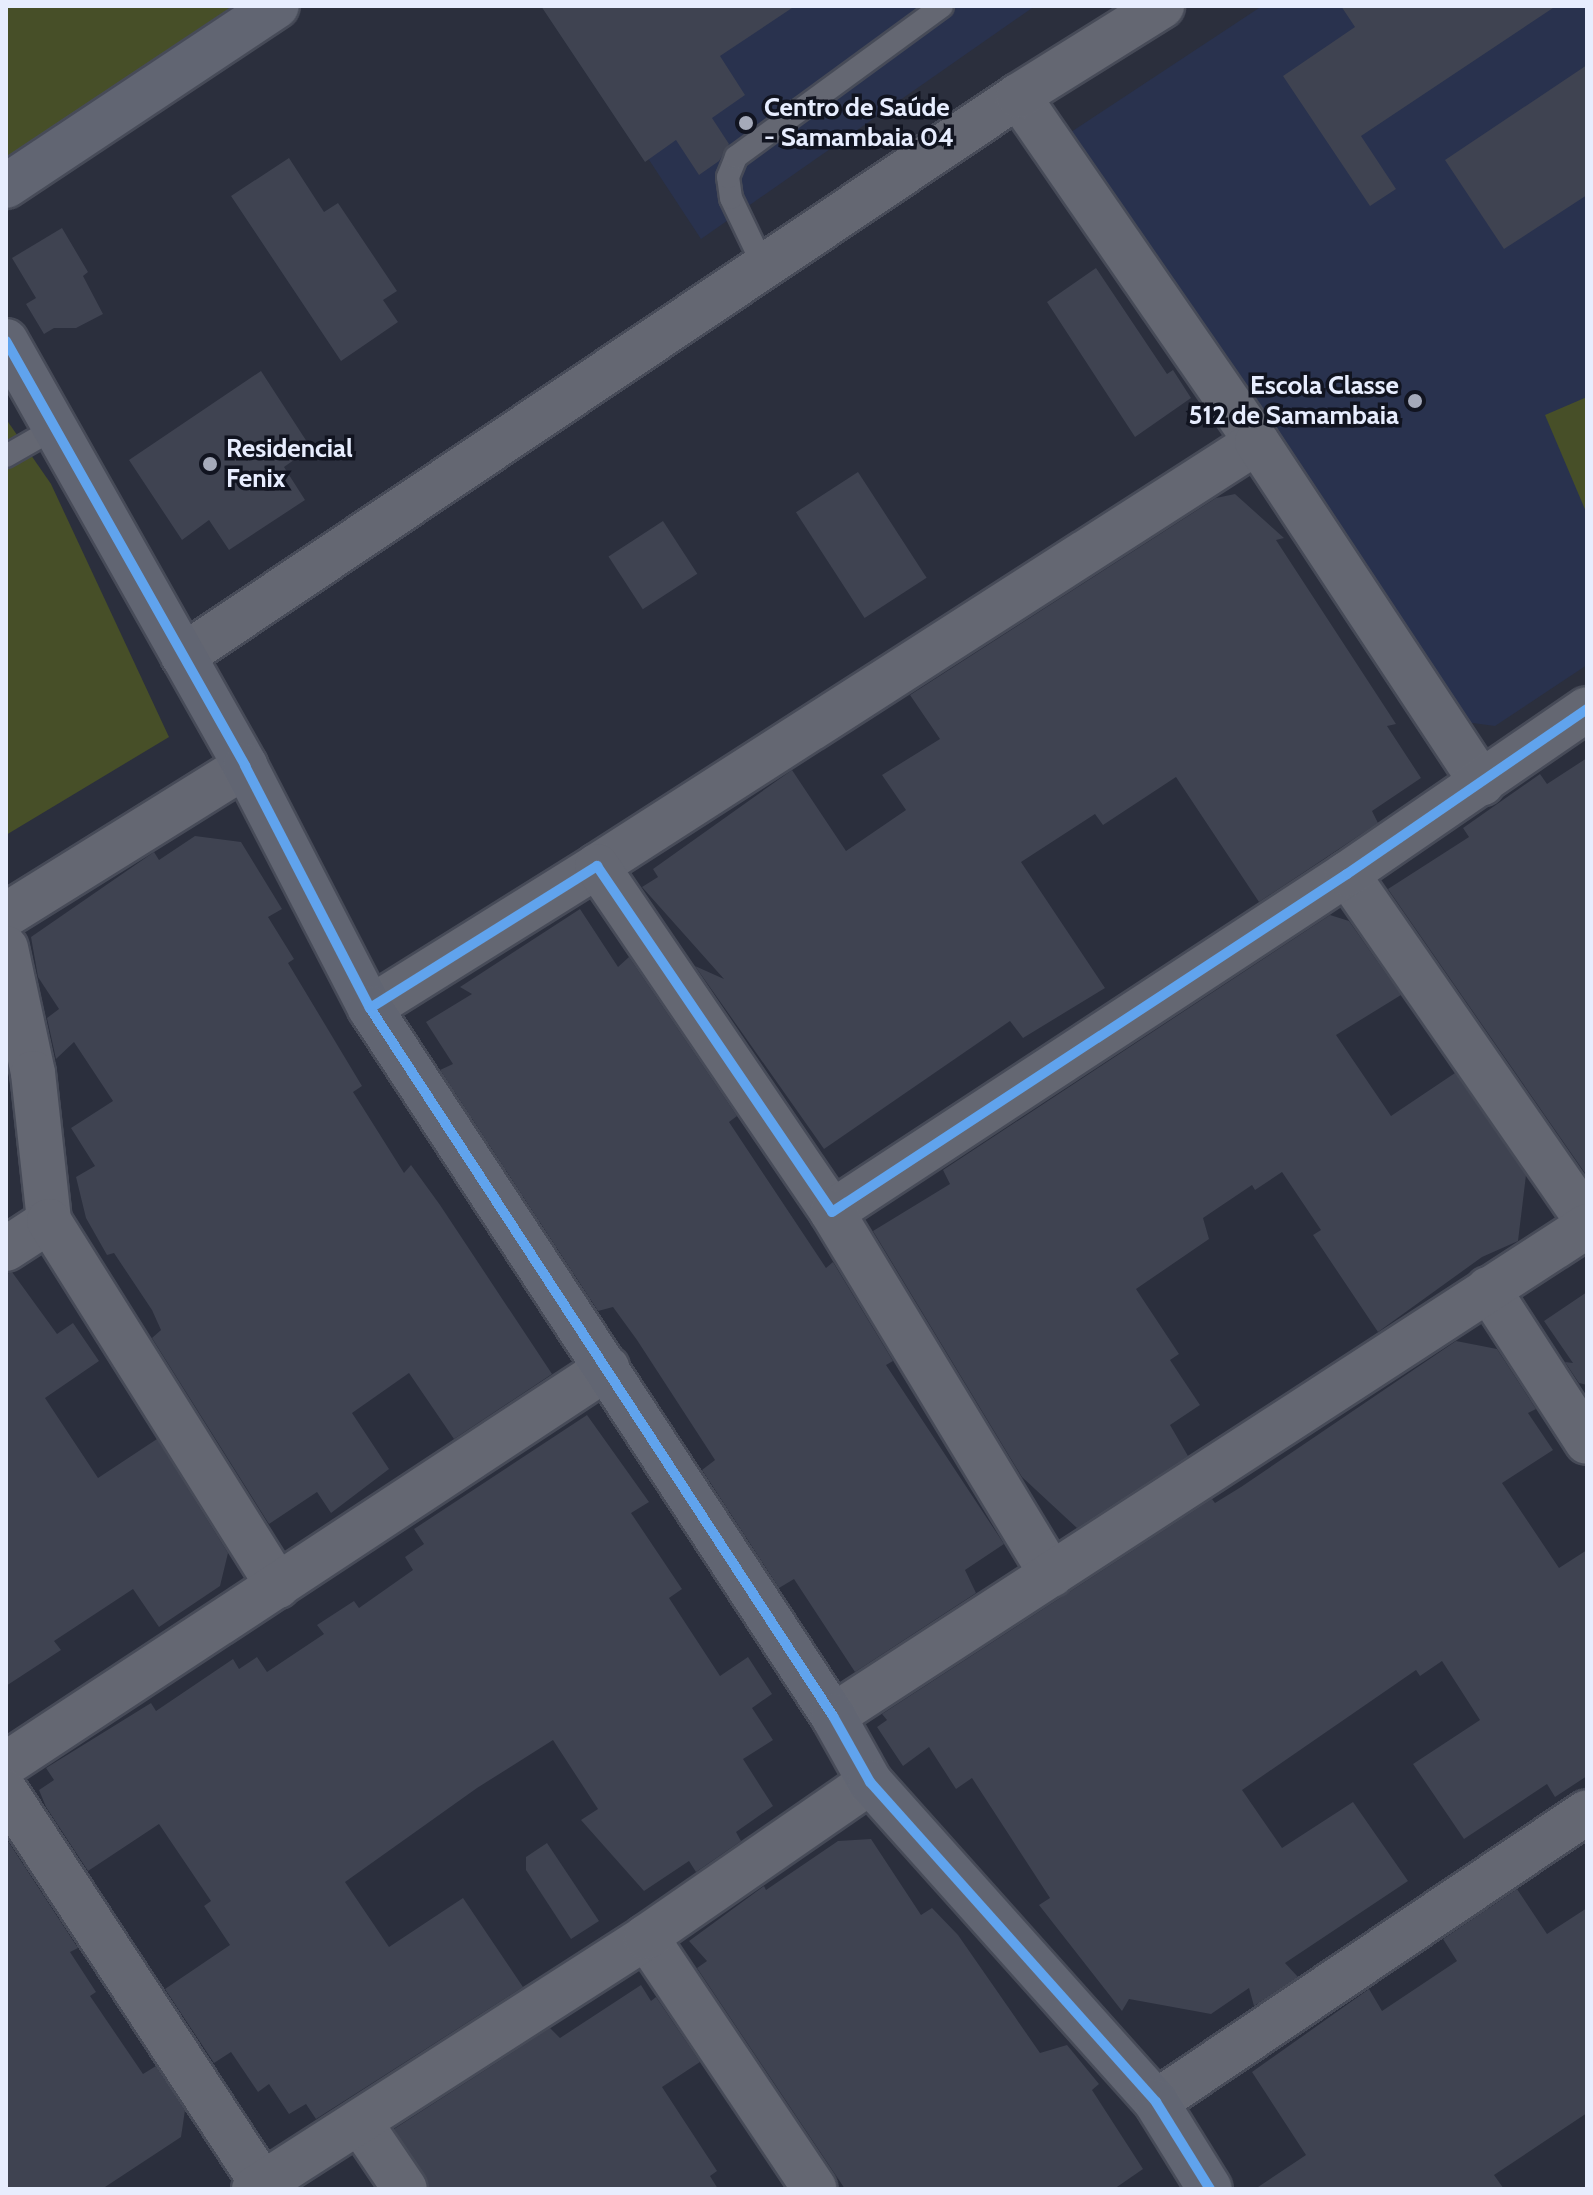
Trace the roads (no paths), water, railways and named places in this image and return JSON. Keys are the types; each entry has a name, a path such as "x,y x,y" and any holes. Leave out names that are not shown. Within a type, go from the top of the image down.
{"street":[{"path":"6,186 277,6"},
{"path":"183,656 1018,96 1107,21 1162,6"},
{"path":"1018,96 1257,442 1482,783"},
{"path":"6,341 245,766 370,1008 833,1716 870,1782 1156,2102 1210,2189"},
{"path":"370,1008 597,866 1257,442"},
{"path":"832,1212 1347,874 1587,709"},
{"path":"6,915 245,766"},
{"path":"597,866 832,1212 1052,1575"},
{"path":"1347,874 1587,1220"},
{"path":"6,948 33,1073 49,1221 278,1586"},
{"path":"6,1249 49,1221"},
{"path":"833,1716 1587,1226"},
{"path":"1488,1289 1587,1442"},
{"path":"6,1764 607,1368"},
{"path":"6,1792 259,2187 361,2124 646,1937 870,1782"},
{"path":"1156,2102 1587,1812"},
{"path":"646,1937 815,2189"},
{"path":"361,2124 405,2189"}],"lane":[{"path":"764,267 731,198 728,177 736,157 942,6"},
{"path":"6,456 55,428"}],"place":[{"name":"Centro de Saúde - Samambaia 04","path":"746,123"},
{"name":"Escola Classe 512 de Samambaia","path":"1415,401"},
{"name":"Residencial Fenix","path":"210,464"}]}
